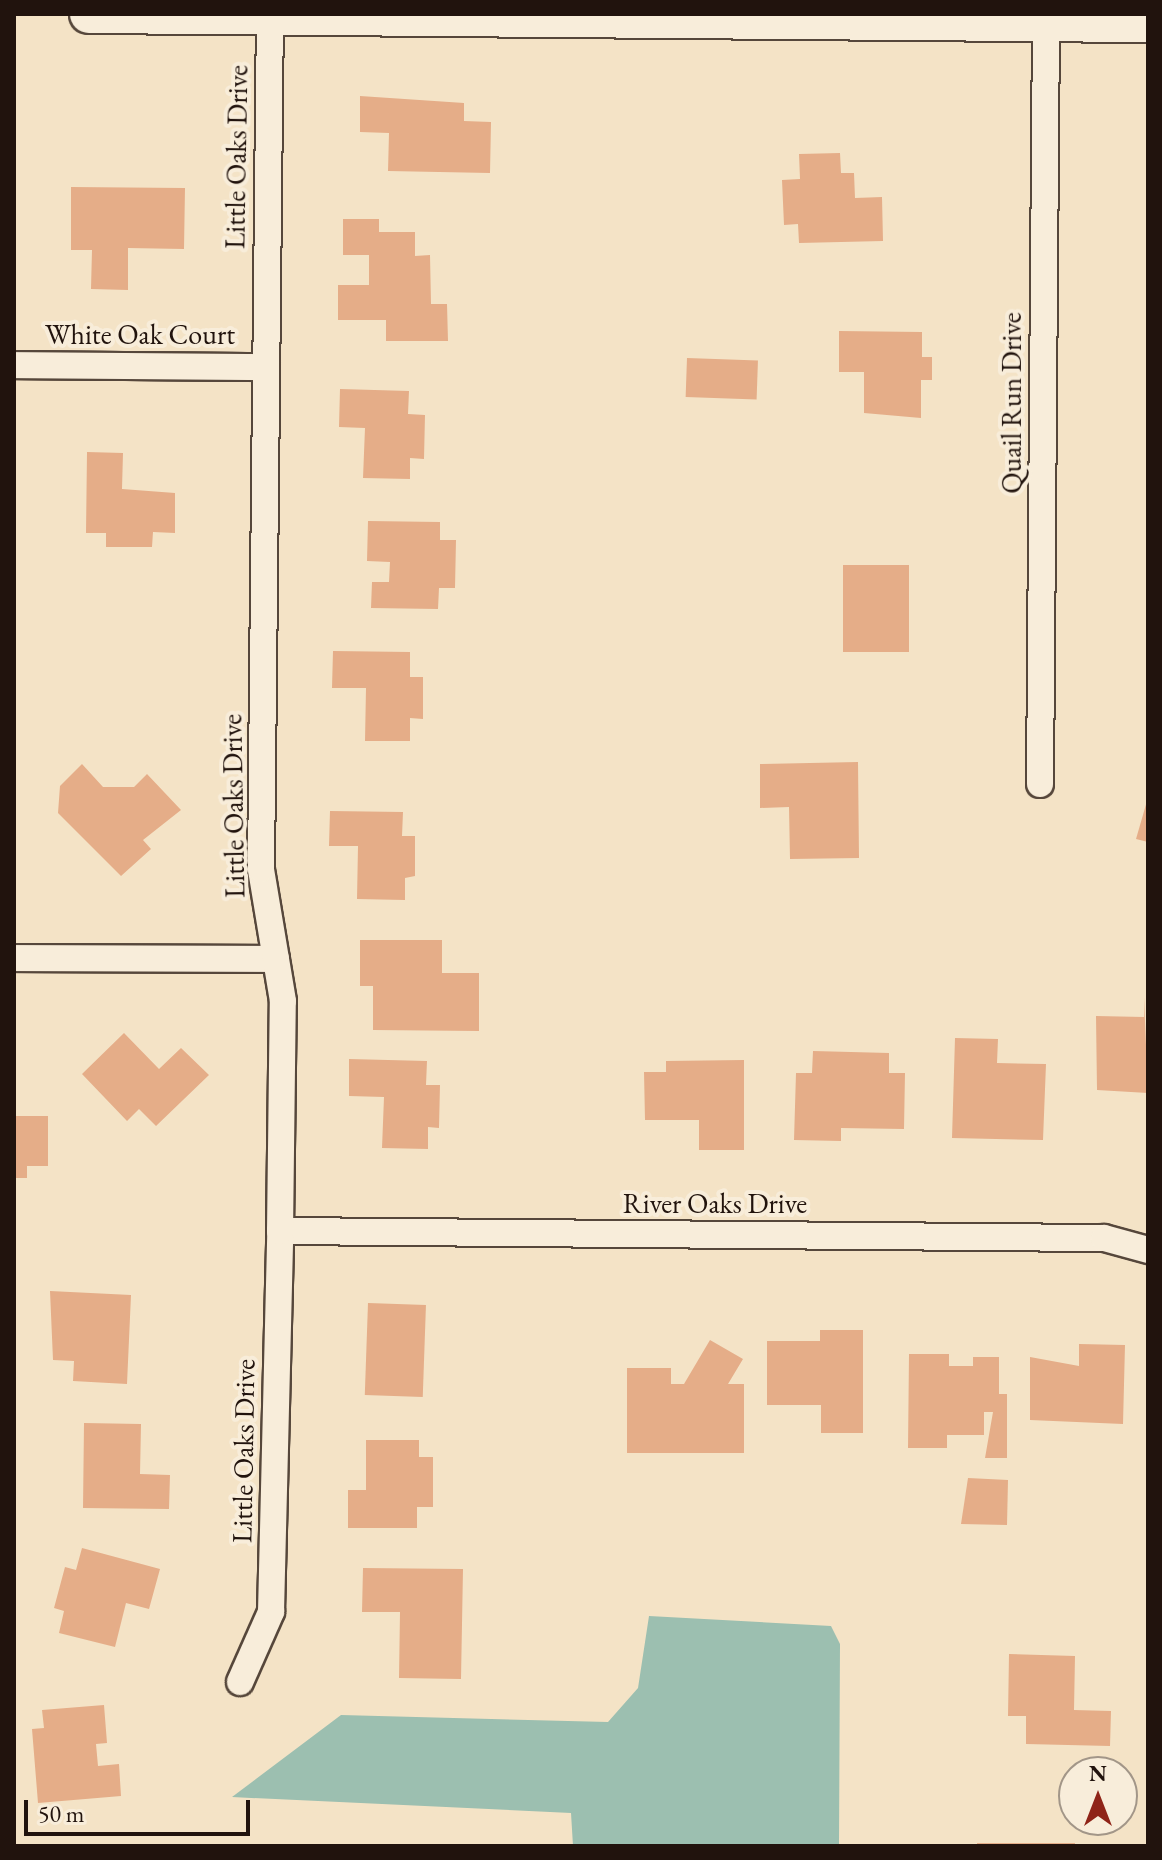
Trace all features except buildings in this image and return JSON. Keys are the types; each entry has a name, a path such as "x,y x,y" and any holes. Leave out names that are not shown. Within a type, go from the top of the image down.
{"street":[{"path":"89,14 625,16 1148,23"},
{"name":"Little Oaks Drive","path":"240,1682 271,1612 280,1231 283,1001 261,869 270,16"},
{"name":"Quail Run Drive","path":"1040,784 1046,23"},
{"name":"White Oak Court","path":"14,365 266,367"},
{"path":"14,958 276,959"},
{"name":"River Oaks Drive","path":"280,1231 1104,1238 1148,1250"}],"shaded area":[{"path":"649,1616 831,1626 840,1644 839,1846 573,1846 571,1813 232,1797 341,1715 608,1722 638,1688"}]}
